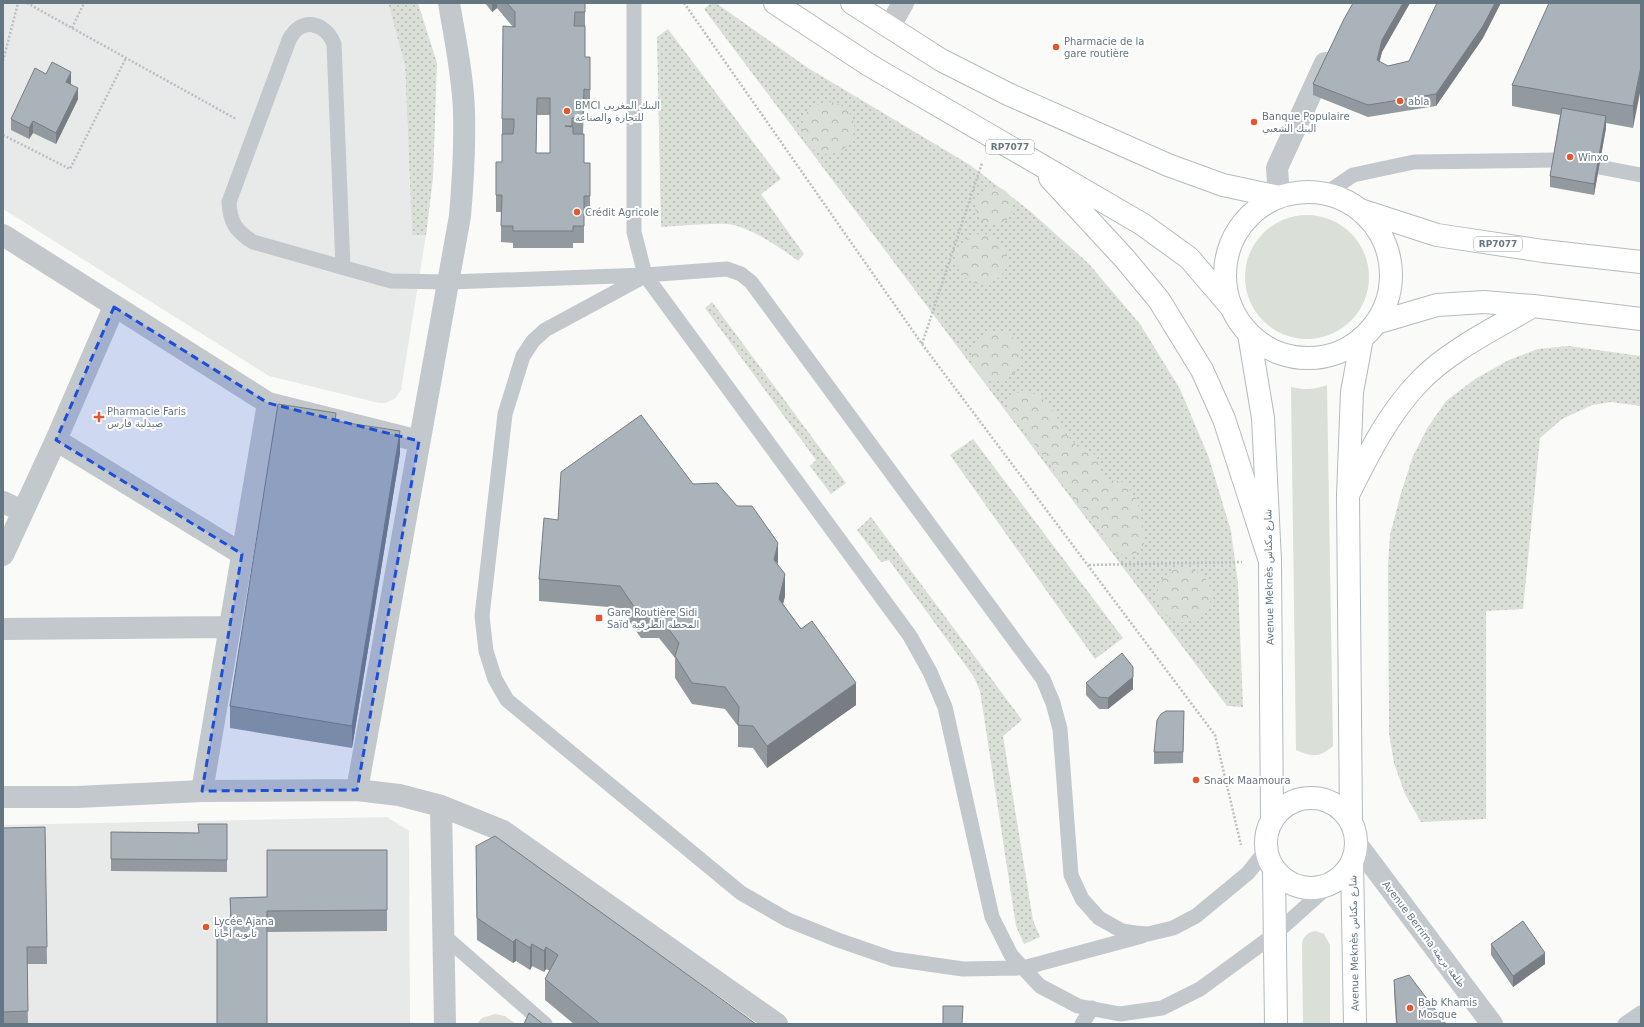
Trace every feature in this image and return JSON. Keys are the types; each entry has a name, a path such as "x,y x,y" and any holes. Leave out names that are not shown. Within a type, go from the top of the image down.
{"main road":[{"name":"RP7077","path":"775,3 869,65 1142,224 1189,258 1231,307"},
{"name":"RP7077","path":"852,3 941,60 1008,94 1168,165 1223,185 1279,197"},
{"path":"1034,161 1125,259 1159,300 1202,370 1224,419 1270,561"},
{"name":"RP7077","path":"1311,192 1325,194 1342,199 1358,209 1372,222 1382,238 1389,259 1391,279 1389,293 1382,313 1369,331 1348,348 1333,355 1311,359 1274,352 1260,344 1249,334 1239,322 1231,307 1225,286 1225,265 1232,242 1244,221 1263,205 1279,197 1295,193 1311,192"},
{"name":"RP7077","path":"1358,209 1437,235 1543,251 1641,262"},
{"name":"RP7077","path":"1369,331 1437,305 1484,302 1533,306 1641,319"},
{"path":"1348,495 1374,444 1393,414 1419,381 1450,356 1533,306"},
{"path":"1351,822 1348,495 1352,392 1369,331"},
{"name":"Avenue Meknès شارع مكناس","path":"1249,334 1263,418 1270,561 1272,821"},
{"path":"1305,798 1319,798 1332,803 1342,811 1351,822 1355,832 1354,852 1341,877 1332,883 1320,887 1306,888 1288,882 1274,870 1269,860 1266,838 1272,821 1280,810 1292,802 1305,798"},
{"name":"Avenue Meknès شارع مكناس","path":"1354,852 1355,1024"},
{"path":"1274,870 1276,1024"}],"street":[{"path":"357,790 419,441 450,282 460,216 465,162 464,111 458,56 449,3"},
{"path":"889,28 903,3"},
{"path":"1279,197 1277,168 1333,46"},
{"path":"5,243 114,307 268,403 419,441"},
{"path":"3,555 13,507 56,440 114,307"},
{"path":"202,791 268,403"},
{"path":"56,440 242,554"},
{"path":"3,630 230,627"},
{"path":"3,797 77,797 202,791 357,790 399,795 441,806 503,831 777,1024"},
{"path":"441,806 445,1024"},
{"name":"Avenue Berrima طلعة بريمة","path":"1354,852 1492,1024"}],"lane":[{"path":"634,3 634,232 645,275 910,636 924,660 944,707 992,917 1011,955 1040,986 1078,1006 1120,1014 1162,1008 1200,989 1275,934 1332,883"},
{"path":"343,267 334,44 328,32 322,28 309,25 302,26 292,34 229,202 230,214 234,226 243,236 254,242 391,281 450,282 645,275 727,269 741,274 751,282 1043,679 1053,704 1060,729 1071,875 1082,899 1099,918 1122,931 1148,934"},
{"path":"1325,194 1353,175 1414,162 1554,160"},
{"path":"1599,167 1641,175"},
{"path":"645,275 545,330 533,341 524,356 505,414 482,616 486,651 495,679 507,700 740,894 788,920 838,940 893,959 963,969 1023,968 1173,928 1196,916 1248,873 1267,849"},
{"path":"444,936 545,1024"},
{"path":"1082,1024 1092,1008"},
{"path":"1625,1024 1641,1013"}],"path":[{"path":"3,61 18,3"},
{"path":"27,3 256,130"},
{"path":"72,28 84,3"},
{"path":"684,3 922,344 1215,735 1248,873"},
{"path":"3,135 70,169 126,58"},
{"path":"922,344 982,162"},
{"path":"1088,565 1244,562"}],"highlighted area":[{"path":"114,307 268,403 419,441 357,790 202,791 242,554 56,440"}],"shaded area":[{"path":"3,3 388,3 405,66 412,235 426,235 401,390 395,399 385,403 379,403 269,376 3,209"},
{"name":"Lycée Ajana ثانوية أجانا","path":"387,817 409,831 410,1024 3,1024 3,825"}],"green space":[{"path":"388,3 418,3 437,63 433,178 426,235 412,235 405,66"},
{"path":"711,3 716,3 808,68 970,165 1030,211 1089,264 1140,324 1180,389 1209,458 1231,531 1238,584 1243,707 1227,706 704,9"},
{"path":"668,29 781,179 761,194 804,254 798,261 764,238 735,225 710,224 661,227 657,37"},
{"path":"823,102 833,102 847,109 854,123 854,133 847,147 833,154 823,154 813,150 806,143 802,133 802,123 806,113 813,106"},
{"path":"990,187 998,187 1005,190 1010,195 1013,206 1010,217 1005,222 998,225 990,225 983,222 978,217 975,210 975,202 978,195 983,190"},
{"path":"1307,215 1331,220 1351,233 1364,253 1369,277 1364,301 1351,321 1331,334 1307,339 1283,334 1263,321 1250,301 1245,277 1250,253 1263,233 1283,220"},
{"path":"982,234 991,236 1000,241 1005,250 1007,259 1005,268 1000,277 991,282 982,284 973,282 964,277 959,268 957,259 959,250 964,241 973,236"},
{"path":"712,302 846,483 831,494 810,466 816,460 705,308"},
{"path":"991,331 1001,331 1014,338 1021,351 1021,361 1014,374 1001,381 991,381 982,377 975,370 971,361 971,351 975,342 982,335"},
{"path":"1568,346 1641,356 1641,406 1611,402 1592,405 1562,419 1540,438 1523,609 1486,611 1486,819 1421,822 1405,794 1394,763 1389,733 1388,565 1390,535 1401,493 1413,456 1428,427 1446,401 1475,379 1509,360 1538,349"},
{"path":"1327,385 1333,746 1324,753 1311,755 1296,750 1291,387 1309,389"},
{"path":"1024,390 1040,396 1054,412 1066,434 1076,445 1093,453 1099,463 1100,474 1109,480 1124,482 1137,500 1144,546 1138,551 1128,555 1117,553 1009,411 1009,399 1014,393"},
{"path":"973,439 1123,638 1095,659 950,455"},
{"path":"871,517 1022,720 1003,736 1033,920 1040,937 1024,944 1016,926 980,691 974,677 889,560 881,562 857,530"},
{"path":"1184,568 1194,570 1203,576 1209,585 1211,595 1209,605 1203,614 1194,620 1184,622 1174,620 1165,614 1159,605 1157,595 1159,585 1165,576 1174,570"},
{"path":"1316,931 1324,934 1330,945 1330,1024 1303,1024 1302,944 1306,935"},
{"path":"495,1014 505,1016 516,1024 477,1024 482,1018"}],"building":[{"path":"507,3 585,3 585,12 575,12 574,26 585,26 585,57 590,57 590,90 584,89 583,118 572,118 572,126 565,126 573,127 573,134 584,134 584,163 590,163 590,196 584,196 584,226 573,226 573,231 513,231 513,226 501,226 502,195 496,195 496,162 502,162 502,134 513,134 514,126 514,119 502,119 503,26 515,27 515,12","holes":["537,98 550,98 550,153 536,153"]},
{"path":"1353,3 1403,3 1382,40 1377,60 1388,66 1409,61 1437,3 1495,3 1483,26 1436,94 1368,105 1313,84"},
{"path":"1549,3 1641,3 1641,66 1633,106 1512,85"},
{"path":"52,62 71,72 66,82 78,88 56,133 33,121 29,128 11,119 35,68 46,74"},
{"path":"1562,108 1606,116 1594,184 1550,176"},
{"path":"278,404 336,413 335,421 400,431 352,726 230,706"},
{"path":"641,415 693,484 717,483 737,506 752,506 778,543 774,560 785,574 779,599 801,629 812,621 856,683 767,746 753,726 738,725 739,707 725,687 692,683 675,656 679,643 659,616 641,617 620,586 539,579 544,518 558,520 561,472"},
{"path":"1122,653 1133,667 1133,677 1108,698 1099,697 1086,683"},
{"path":"1166,711 1184,711 1183,752 1154,752 1157,720 1161,714"},
{"path":"198,824 227,824 227,860 111,859 111,832 199,833"},
{"path":"45,827 47,947 27,947 28,1011 3,1012 3,828"},
{"path":"495,836 756,1024 600,1024 545,979 558,955 546,947 544,951 532,944 530,948 516,939 513,942 477,918 476,846"},
{"path":"267,850 387,850 387,910 267,911 267,1024 217,1024 217,918 231,918 230,898 267,897"},
{"path":"1523,921 1545,953 1513,976 1491,944"},
{"name":"Bab Khamis Mosque","path":"1409,975 1446,1024 1397,1024 1394,980"},
{"path":"943,1006 963,1006 962,1024 943,1024"},
{"path":"529,1013 543,1024 524,1024"}],"place":[{"name":"Pharmacie de la gare routière","path":"1056,47"},
{"name":"abla","path":"1400,101"},
{"name":"BMCI البنك المغربي للتجارة والصناعة","path":"567,111"},
{"name":"Banque Populaire البنك الشعبي","path":"1254,122"},
{"name":"Winxo","path":"1570,157"},
{"name":"Crédit Agricole","path":"577,212"},
{"name":"Pharmacie Faris صيدلية فارس","path":"99,417"},
{"name":"Gare Routière Sidi Saïd المحطة الطرقية","path":"599,618"},
{"name":"Snack Maamoura","path":"1196,780"},
{"name":"Lycée Ajana ثانوية أجانا","path":"206,927"},
{"name":"Bab Khamis Mosque","path":"1410,1008"}]}
